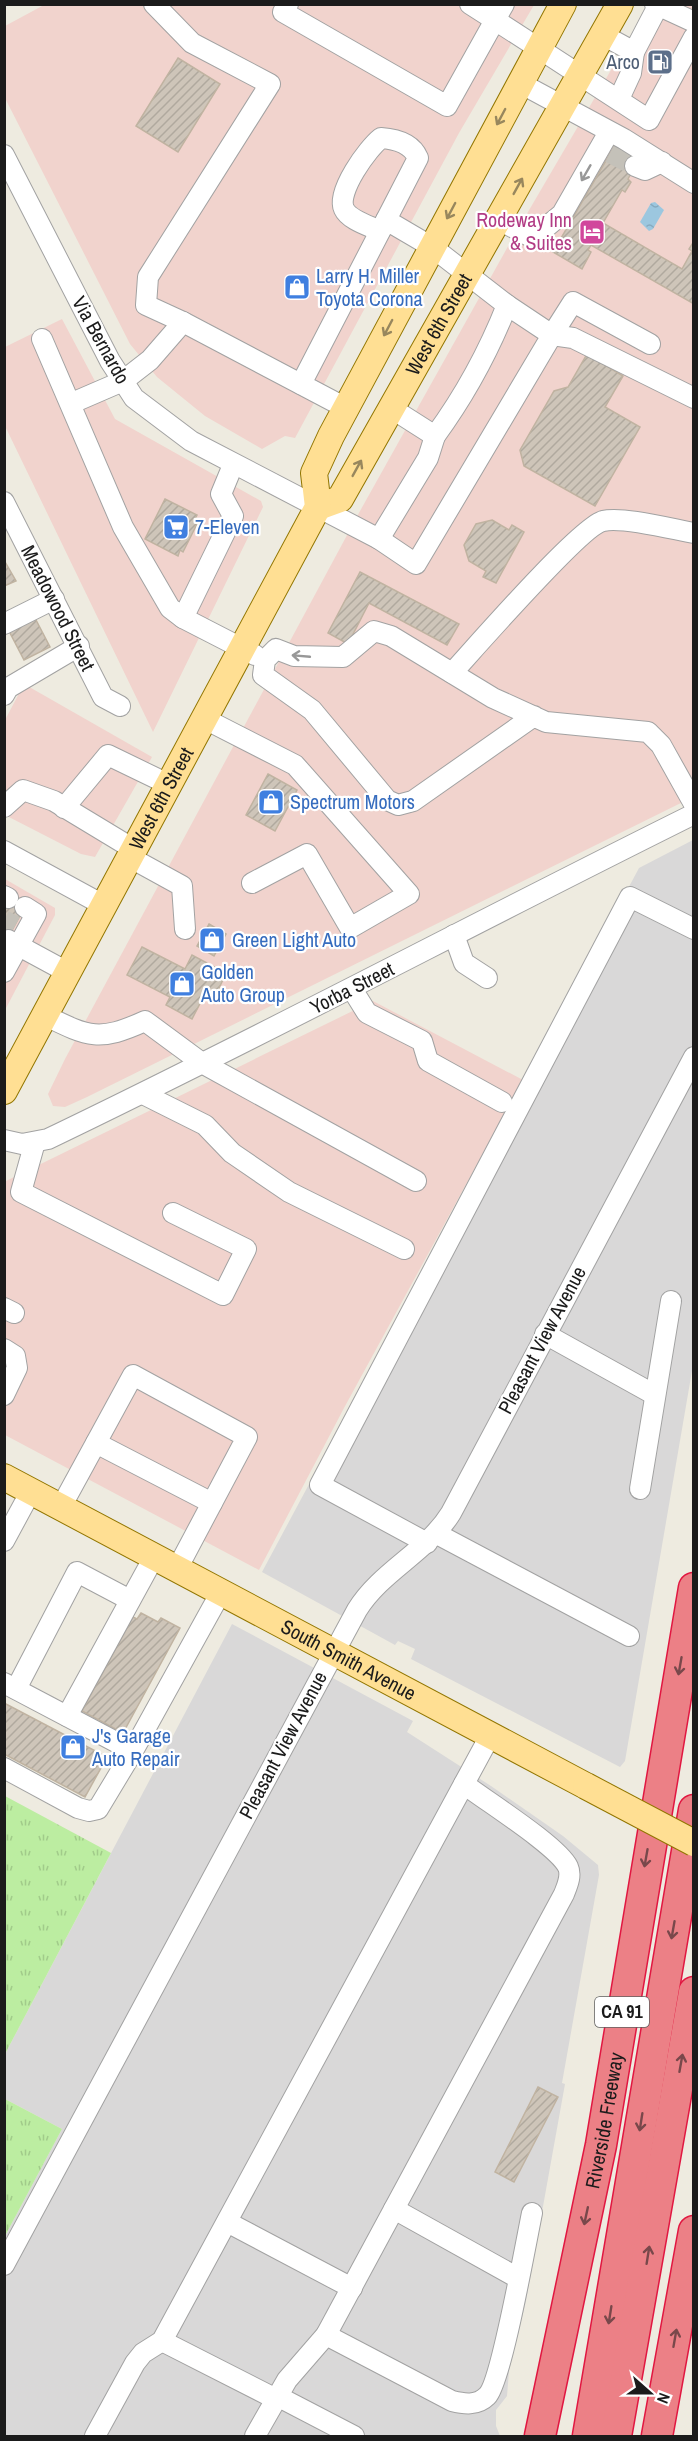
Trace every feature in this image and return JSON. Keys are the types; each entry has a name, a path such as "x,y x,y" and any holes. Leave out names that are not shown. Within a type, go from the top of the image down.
{"highway":[{"name":"Riverside Freeway","path":"540,2436 601,2145 693,1588"},
{"path":"588,2436 693,1810"},
{"path":"616,2436 693,1992"},
{"path":"657,2436 693,2231"}],"main road":[{"path":"318,507 314,473 346,408 563,4"},
{"name":"West 6th Street","path":"4,1092 13,1055 46,1016 318,507 340,499 620,4"},
{"name":"South Smith Avenue","path":"4,1477 693,1843"}],"street":[{"path":"154,4 192,43 270,84 148,277 146,305 183,321 346,408"},
{"path":"288,4 283,12 447,106 500,12"},
{"path":"470,4 500,12 539,47 649,120 693,37"},
{"path":"619,99 631,73 634,52 656,5 693,22"},
{"path":"603,35 634,52"},
{"path":"520,82 563,106 606,144 662,162 693,183"},
{"path":"499,220 533,238 562,214 606,144"},
{"name":"Via Bernardo","path":"4,155 110,361 134,398 161,420 234,465 379,539 416,564 552,335"},
{"path":"635,166 645,170 662,162"},
{"path":"301,384 383,225 432,247 507,305 552,335 573,338 693,398"},
{"path":"552,335 573,302 650,344"},
{"path":"379,539 428,458 435,436 457,406 488,352 507,305"},
{"path":"72,404 123,381 150,360 183,321"},
{"path":"42,339 72,404 123,527 170,609 265,660"},
{"path":"391,408 435,436"},
{"path":"183,618 233,516 221,494 234,465"},
{"name":"Meadowood Street","path":"6,509 79,646 103,698 120,706"},
{"path":"452,673 504,614 595,523 617,520 693,533"},
{"path":"4,624 54,599"},
{"path":"534,716 413,801 398,805 387,800 312,710 263,675 265,660 276,650 294,656 343,657 374,631 391,636 493,698 534,716 546,722 648,732 661,745 693,804"},
{"path":"4,695 8,688 79,646"},
{"path":"205,719 295,765 409,894 350,928 307,854 252,883"},
{"path":"64,808 108,755 170,785"},
{"path":"4,807 23,790 64,808 182,886 185,929"},
{"name":"Yorba Street","path":"4,1140 22,1144 48,1139 352,989 453,935 693,814"},
{"path":"4,851 105,906"},
{"path":"629,1636 320,1485 630,897 693,928"},
{"path":"4,972 17,936 36,914 13,900"},
{"path":"453,935 464,963 487,978"},
{"path":"17,936 69,973"},
{"path":"352,989 367,1013 422,1041 428,1061 502,1102"},
{"path":"46,1016 84,1034 103,1035 145,1021 202,1063 416,1181"},
{"name":"Pleasant View Avenue","path":"4,2265 334,1651 368,1593 432,1538 451,1513 693,1057"},
{"path":"142,1094 205,1125 232,1153 289,1192 404,1249"},
{"path":"35,1142 21,1192 223,1295 246,1249 173,1213"},
{"path":"640,1489 671,1301"},
{"path":"545,1334 655,1395"},
{"path":"4,1349 15,1356 17,1368 4,1395"},
{"path":"61,1507 133,1375 247,1437 177,1569"},
{"path":"96,1443 212,1503"},
{"path":"4,1541 31,1491"},
{"path":"67,1716 154,1557"},
{"path":"130,1600 77,1572 10,1686 133,1751"},
{"path":"4,1768 78,1808 88,1811 98,1809 133,1751 220,1592"},
{"path":"95,2436 135,2363 143,2353 162,2341 491,1734"},
{"path":"255,2436 280,2398 296,2367 326,2335 569,1881 569,1869 554,1851 464,1784"},
{"path":"394,2209 518,2278"},
{"path":"326,2335 452,2401 465,2404 477,2402 486,2397 495,2380 532,2213"},
{"path":"227,2222 351,2289"},
{"path":"162,2341 354,2436"}],"shaded area":[{"path":"44,5 534,5 459,133 295,438 285,436 262,449 205,416 157,377 130,344 5,98 5,26"},
{"path":"649,5 693,5 693,797 87,1097 65,1107 53,1106 48,1094 65,1059 360,511 511,241"},
{"path":"62,319 115,419 261,501 263,507 153,732 5,426 5,347"},
{"path":"24,684 152,757 95,857 81,854 5,815 5,720"},
{"path":"693,840 693,1365 625,1761 620,1767 411,1659 415,1649 398,1641 395,1645 262,1572 639,868"},
{"path":"5,879 55,908 55,915 5,1010"},
{"path":"373,1001 523,1080 344,1408 259,1570 5,1435 4,1182"},
{"path":"232,1624 413,1721 407,1732 563,1836 598,1865 599,1875 562,2083 565,2084 526,2301 509,2371 507,2396 496,2410 496,2426 500,2436 5,2436 5,2236 62,2129 5,2099 5,2054"}],"green space":[{"path":"5,1796 111,1853 5,2054"},
{"path":"5,2099 62,2129 5,2236"}],"water":[{"path":"655,202 664,210 653,229 649,231 640,222 651,203"}],"building":[{"path":"178,58 220,84 178,152 136,126"},
{"name":"Rodeway Inn & Suites","path":"615,145 639,159 628,179 631,182 625,192 622,190 603,223 682,269 692,251 689,249 694,241 694,304 591,245 588,250 591,252 582,269 553,252"},
{"path":"587,354 623,376 605,407 640,427 595,506 524,466 520,450 554,391 568,387"},
{"path":"165,499 197,515 194,521 198,522 183,552 180,550 178,556 145,539"},
{"path":"492,520 509,530 512,525 524,532 496,583 483,577 486,571 469,561 464,545 476,524"},
{"path":"4,560 16,581 4,586"},
{"path":"360,572 459,624 447,645 369,603 348,644 328,633"},
{"path":"35,618 50,647 24,660 9,631"},
{"name":"Spectrum Motors","path":"268,774 297,790 275,831 246,815"},
{"path":"10,893 27,903 4,945 4,904"},
{"name":"Green Light Auto","path":"209,924 226,934 214,956 197,946"},
{"name":"Golden Auto Group","path":"142,947 185,969 192,955 226,973 215,997 206,992 192,1019 166,1005 170,997 127,975"},
{"path":"141,1613 158,1622 161,1618 180,1628 123,1733 82,1711 133,1617 137,1619"},
{"path":"4,1703 107,1757 85,1797 4,1754"},
{"path":"538,2087 558,2097 514,2182 495,2172"}],"tunnel":[{"path":"610,153 635,166"},
{"path":"4,920 15,926"}],"place":[{"name":"Arco","path":"660,62"},
{"name":"Rodeway Inn & Suites","path":"592,232"},
{"name":"Larry H. Miller Toyota Corona","path":"297,287"},
{"name":"7-Eleven","path":"176,527"},
{"name":"Spectrum Motors","path":"271,802"},
{"name":"Green Light Auto","path":"212,940"},
{"name":"Golden Auto Group","path":"182,984"},
{"name":"J's Garage Auto Repair","path":"73,1747"}]}
